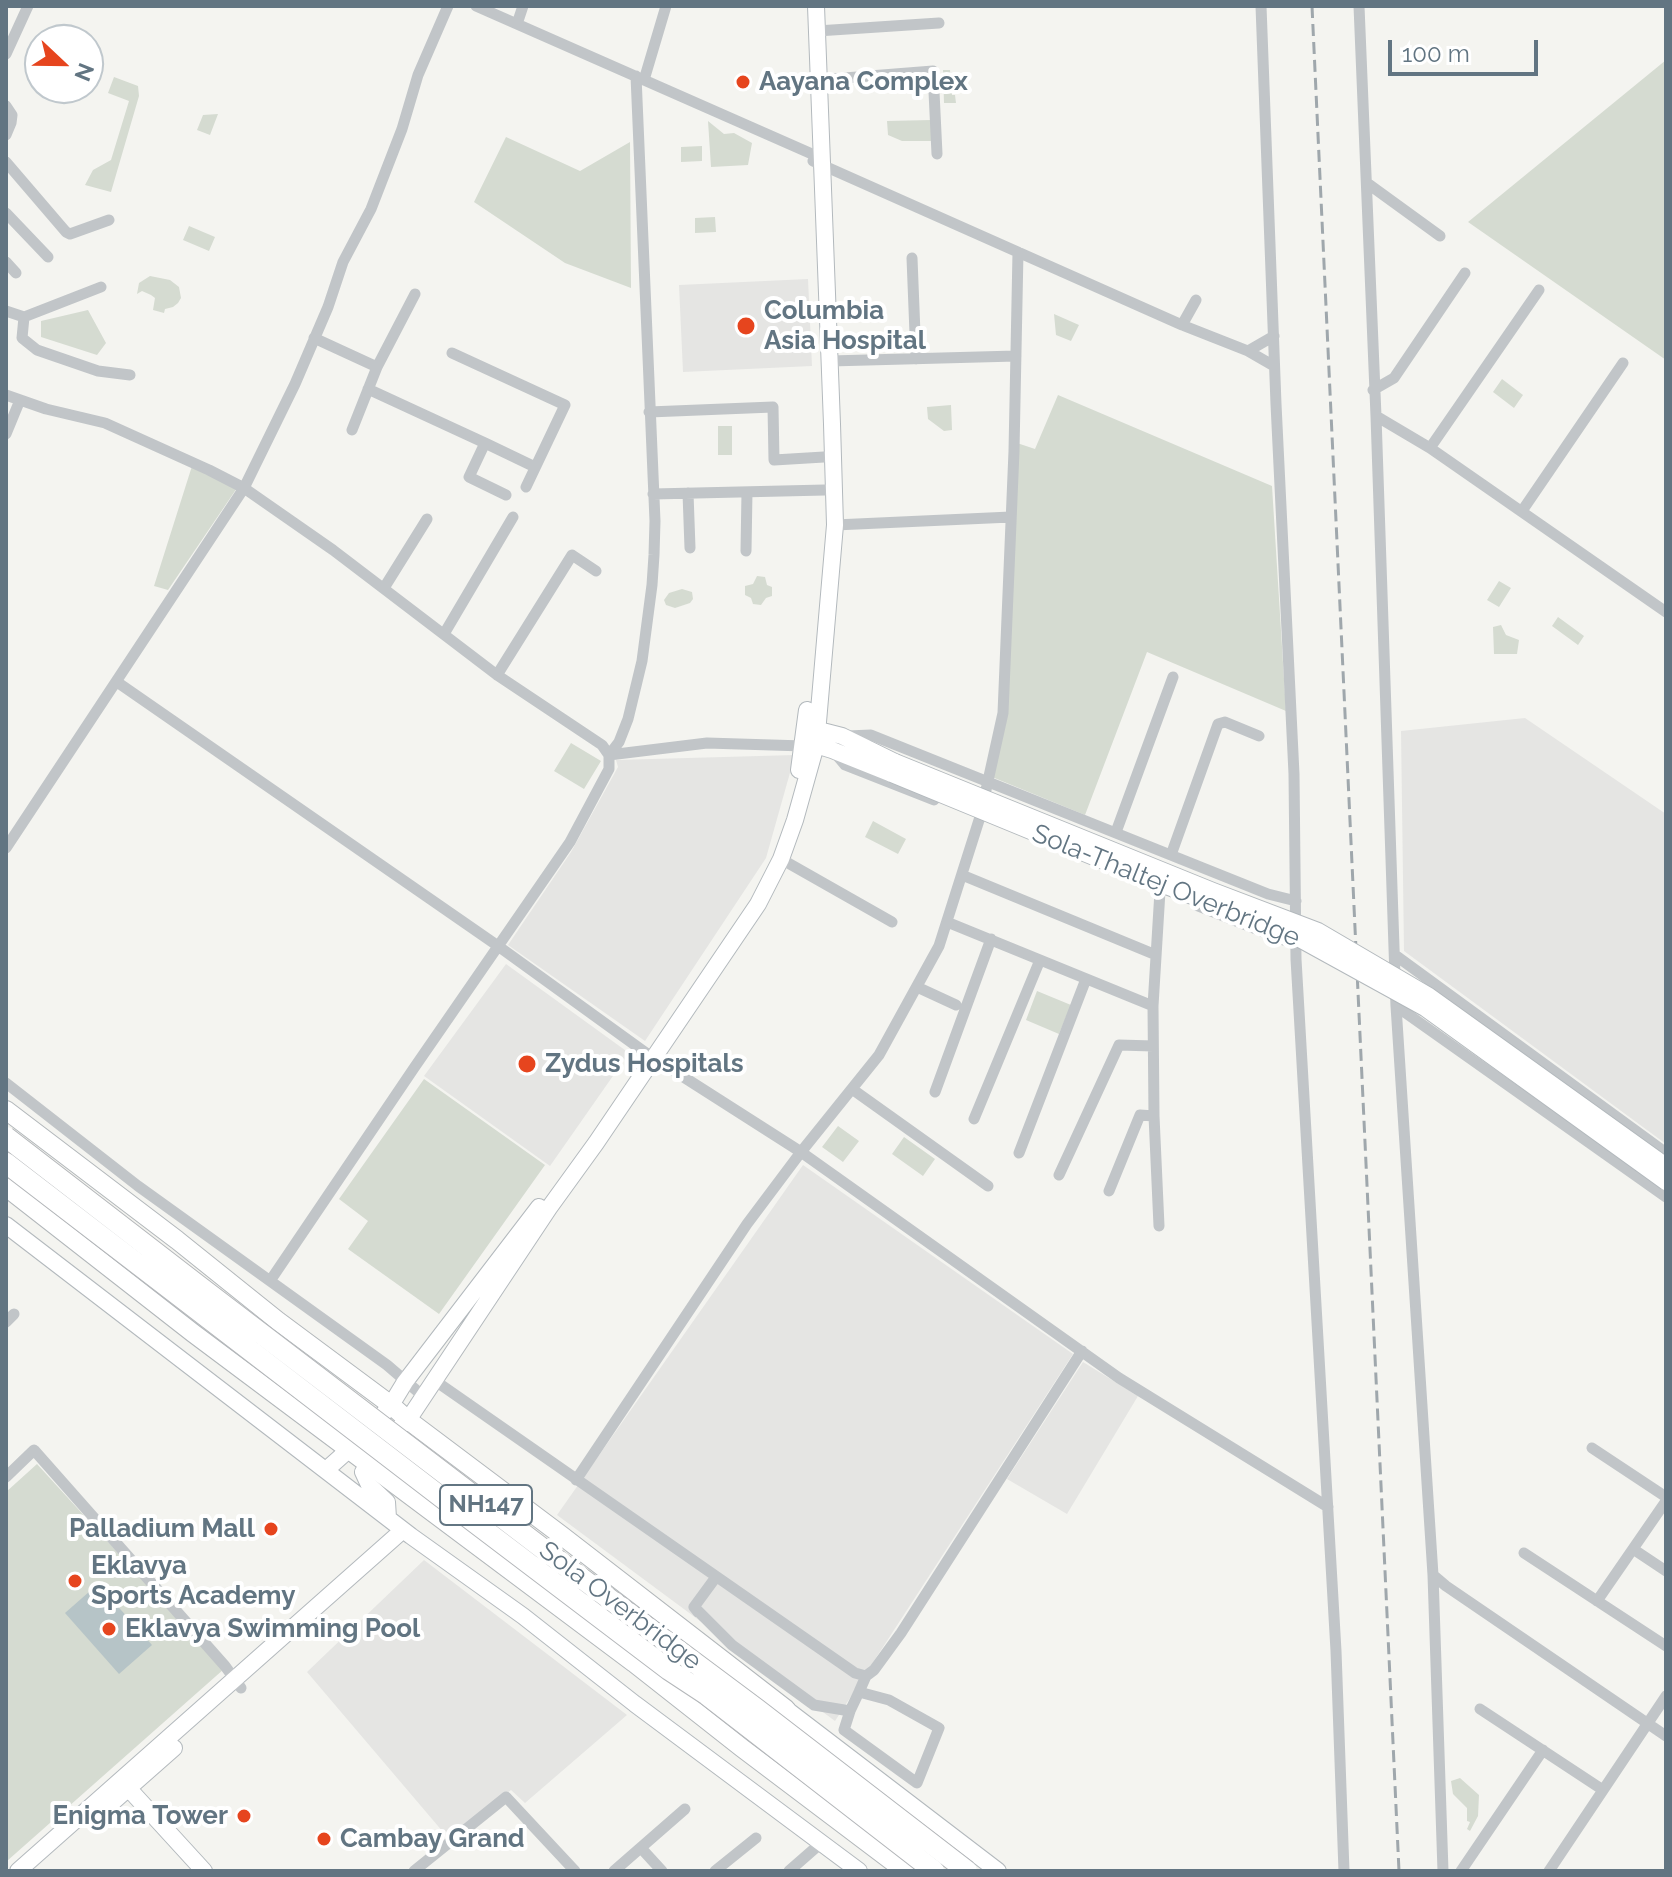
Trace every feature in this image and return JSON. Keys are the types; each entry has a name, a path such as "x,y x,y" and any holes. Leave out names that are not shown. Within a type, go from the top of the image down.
{"highway":[{"name":"Sola Overbridge","path":"6,1137 967,1871"},
{"name":"Sola Overbridge","path":"6,1163 934,1871"}],"main road":[{"path":"6,1110 786,1709"},
{"path":"6,1187 193,1333 634,1663 905,1871"}],"street":[{"path":"6,54 28,6"},
{"path":"6,848 244,488 290,394 328,307 343,262 371,209 402,129 418,75 448,6"},
{"path":"476,6 1018,252 1248,351 1274,366"},
{"path":"517,24 523,6"},
{"path":"609,755 619,742 628,719 642,661 652,585 655,521 640,78 666,6"},
{"path":"806,6 830,361 835,525 833,563 811,727 823,744 894,768"},
{"path":"816,6 819,80 816,160 826,526 811,727 845,765 1296,945"},
{"path":"1261,6 1274,366 1294,774 1296,945 1336,1651 1344,1871"},
{"path":"1359,6 1396,1006 1433,1575 1443,1871"},
{"path":"817,31 939,23"},
{"path":"819,80 933,71 937,154"},
{"path":"6,106 12,115 6,135"},
{"path":"6,162 66,232 70,234 109,220"},
{"path":"1367,183 1440,236"},
{"path":"6,213 48,257"},
{"path":"576,1480 747,1224 879,1055 939,946 980,817 1003,713 1018,252"},
{"path":"912,258 916,359"},
{"path":"6,262 16,273"},
{"path":"1373,390 1394,378 1465,273"},
{"path":"6,311 24,317 101,287"},
{"path":"1430,448 1539,290"},
{"path":"352,430 377,367 415,294"},
{"path":"1182,325 1196,300"},
{"path":"24,317 22,338 37,350 98,371 130,375"},
{"path":"1248,351 1274,336"},
{"path":"314,338 377,367"},
{"path":"452,353 565,405 526,487"},
{"path":"830,361 1016,356"},
{"path":"1522,511 1623,363"},
{"path":"368,389 535,467"},
{"path":"6,395 46,409 105,423 244,488 333,550 497,675 602,745 609,755 609,769 570,842 270,1281"},
{"path":"6,434 20,400"},
{"path":"649,412 773,407 774,460 824,457"},
{"path":"1376,416 1430,448 1666,612"},
{"path":"485,443 469,477 506,495"},
{"path":"653,494 825,490"},
{"path":"746,551 747,492"},
{"path":"688,493 690,548"},
{"path":"444,634 513,517"},
{"path":"835,525 1011,517"},
{"path":"384,588 427,519"},
{"path":"497,675 572,555 596,571"},
{"path":"1116,832 1173,677"},
{"path":"117,682 650,1055 801,1152 1119,1378 1328,1507"},
{"path":"1171,855 1218,724 1225,722 1259,736"},
{"path":"609,755 707,743 823,744 871,735 1268,894 1296,901"},
{"path":"326,1470 363,1437 391,1405 405,1382 542,1203 758,904 781,859 823,744"},
{"path":"388,1518 387,1502 369,1485 363,1472 368,1463 408,1420 750,899 786,817 801,763 823,744"},
{"name":"Sola-Thaltej Overbridge","path":"894,768 1318,931 1429,996 1666,1166"},
{"name":"Sola-Thaltej Overbridge","path":"894,768 1140,876 1287,932 1425,1008 1666,1182"},
{"path":"781,859 892,922"},
{"path":"962,875 1156,955"},
{"path":"1159,1226 1153,1006 1160,891"},
{"path":"947,922 1153,1006"},
{"path":"935,1092 991,939"},
{"path":"1395,955 1666,1153"},
{"path":"974,1119 1040,960"},
{"path":"1019,1153 1086,979"},
{"path":"917,987 956,1005"},
{"path":"1396,1006 1666,1197"},
{"path":"1059,1175 1119,1045 1153,1046"},
{"path":"6,1083 138,1186 387,1365 423,1396"},
{"path":"852,1089 988,1186"},
{"path":"1109,1191 1140,1115 1154,1116"},
{"path":"7,1228 407,1533 523,1616 859,1871"},
{"path":"859,1692 889,1700 939,1728 917,1783 844,1730 850,1711 866,1676 874,1670 901,1633 1082,1351"},
{"path":"434,1380 855,1673 866,1676"},
{"path":"1592,1448 1666,1499 1597,1601"},
{"path":"6,1477 34,1450 238,1684"},
{"path":"18,1871 238,1684 407,1533"},
{"path":"1633,1549 1666,1571"},
{"path":"1524,1553 1666,1646"},
{"path":"1433,1575 1666,1736"},
{"path":"694,1607 716,1577"},
{"path":"694,1607 786,1709 998,1871"},
{"path":"694,1607 732,1645 814,1705 850,1711"},
{"path":"31,1871 129,1789 238,1684"},
{"path":"1549,1871 1666,1696"},
{"path":"1480,1709 1603,1790"},
{"path":"1461,1871 1543,1750"},
{"path":"129,1789 204,1871"},
{"path":"414,1871 506,1797 575,1871"},
{"path":"614,1871 685,1809"},
{"path":"715,1871 756,1838"},
{"path":"789,1871 821,1843"},
{"path":"641,1848 662,1871"}],"shaded area":[{"path":"1666,60 1666,360 1468,222"},
{"path":"943,70 950,70 952,95 955,95 956,103 944,103"},
{"path":"114,77 138,86 139,96 111,192 85,185 93,170 111,160 129,101 108,93"},
{"path":"218,114 210,135 197,130 203,115"},
{"path":"931,120 932,141 902,141 888,135 887,121"},
{"path":"708,121 724,134 734,133 752,143 748,165 711,167"},
{"path":"506,137 580,171 630,142 631,288 565,263 474,202"},
{"path":"702,146 702,161 681,162 681,147"},
{"path":"715,217 716,232 695,233 695,218"},
{"path":"189,226 215,237 209,251 183,240"},
{"path":"150,276 170,280 179,287 181,298 164,313 153,310 155,298 151,295 142,291 137,294 139,283"},
{"name":"Columbia Asia Hospital","path":"808,279 812,366 683,372 679,285"},
{"path":"88,310 106,343 97,355 41,337 41,321"},
{"path":"1054,314 1079,325 1071,341 1056,335"},
{"path":"1502,379 1523,395 1514,408 1493,392"},
{"path":"1058,395 1272,486 1286,711 1147,652 1085,815 992,777 1006,713 1017,443 1035,449"},
{"path":"951,405 952,430 944,431 928,419 927,407"},
{"path":"718,426 732,426 732,455 718,455"},
{"path":"192,466 237,488 168,590 154,586"},
{"path":"757,576 765,577 767,585 772,587 772,596 761,605 753,604 751,598 745,595 745,586 753,584"},
{"path":"1499,581 1511,588 1499,607 1487,600"},
{"path":"682,589 692,592 690,603 675,608 666,605 664,600 669,593"},
{"path":"1558,617 1584,636 1578,645 1552,626"},
{"path":"1501,625 1506,635 1519,640 1517,654 1494,654 1493,627"},
{"path":"1525,718 1666,814 1666,1144 1404,951 1401,731"},
{"path":"571,743 601,761 584,789 554,771"},
{"path":"795,755 766,858 645,1041 508,945 571,852 618,767 616,760"},
{"path":"873,821 906,839 898,854 865,837"},
{"name":"Zydus Hospitals","path":"506,964 629,1053 550,1166 424,1076"},
{"path":"1037,991 1071,1005 1059,1034 1026,1020"},
{"path":"424,1079 545,1165 439,1314 348,1249 368,1221 339,1199"},
{"path":"838,1126 859,1141 843,1162 822,1147"},
{"path":"904,1137 935,1159 923,1176 892,1154"},
{"path":"803,1165 1073,1354 835,1721 557,1515"},
{"path":"1083,1362 1138,1396 1067,1514 1007,1479"},
{"name":"Eklavya Sports Academy","path":"37,1464 224,1669 7,1861 6,1492"},
{"path":"424,1560 627,1715 525,1803 511,1790 449,1839 307,1672"},
{"name":"Eklavya Swimming Pool","path":"98,1584 152,1645 119,1674 65,1613"},
{"path":"1460,1778 1479,1795 1478,1816 1470,1831 1467,1829 1470,1822 1467,1821 1467,1808 1453,1794 1451,1781"}],"railway":[{"path":"1312,6 1399,1871"}],"place":[{"name":"Aayana Complex","path":"743,82"},
{"name":"Columbia Asia Hospital","path":"746,326"},
{"name":"Zydus Hospitals","path":"527,1064"},
{"name":"Palladium Mall","path":"271,1529"},
{"name":"Eklavya Sports Academy","path":"75,1581"},
{"name":"Eklavya Swimming Pool","path":"109,1629"},
{"name":"Enigma Tower","path":"244,1816"},
{"name":"Cambay Grand","path":"324,1839"}]}
